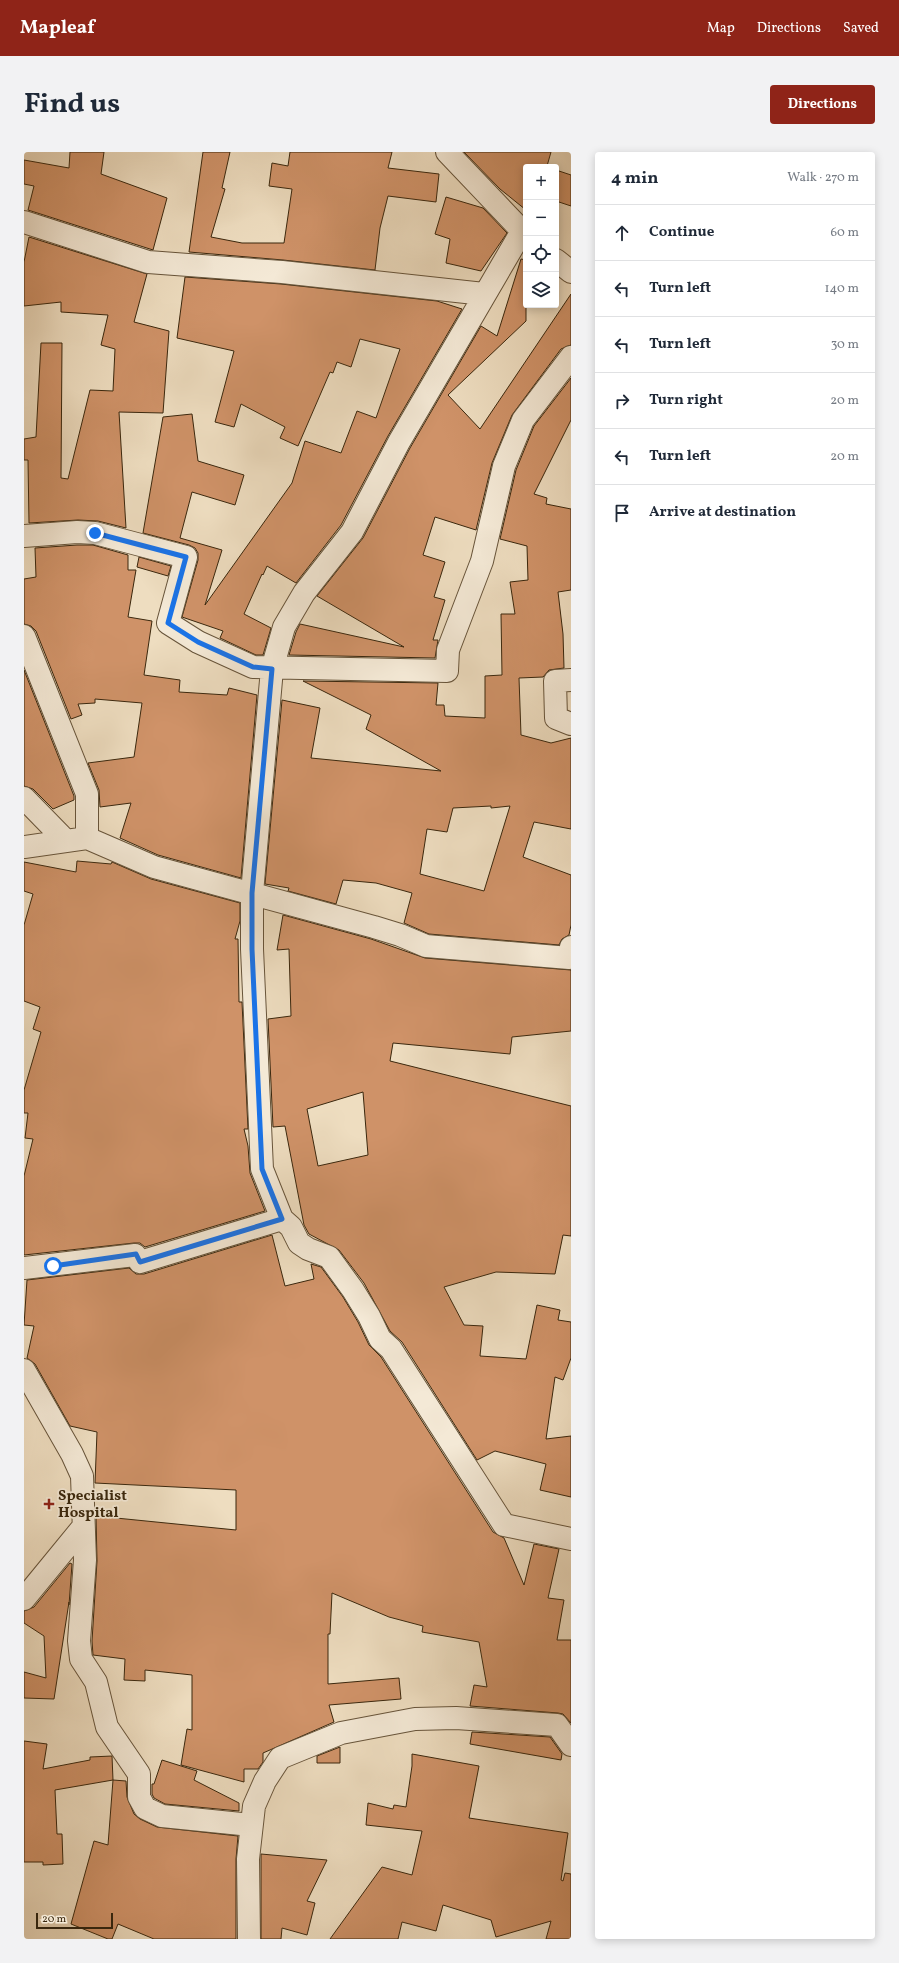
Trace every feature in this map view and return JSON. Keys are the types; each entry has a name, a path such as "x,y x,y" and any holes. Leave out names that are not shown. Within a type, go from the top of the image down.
{"street":[{"path":"447,152 523,232"},
{"path":"24,222 148,262 282,272 484,294"},
{"path":"523,235 484,294 399,442 352,532 304,593 284,627 272,669 252,893 252,949 262,1169 282,1219 291,1227 299,1243 308,1249 329,1257 333,1262 365,1309 380,1339 391,1349 504,1525 571,1539"},
{"path":"559,262 571,272"},
{"path":"24,536 77,532 95,533 186,557 168,623 198,642 253,667 272,669 447,671 448,650 482,561 504,466 523,420 571,357"},
{"path":"24,636 87,794 77,840"},
{"path":"571,680 555,681 556,718 571,724"},
{"path":"24,798 77,840 154,867 380,928 426,946 569,958 571,947"},
{"path":"24,847 77,840"},
{"path":"24,1268 136,1254 140,1262 282,1219"},
{"path":"24,1370 72,1454 82,1476 85,1560 79,1641 81,1659 96,1682 108,1727 139,1774 139,1797 145,1808 162,1816 251,1825"},
{"path":"24,1599 83,1527"},
{"path":"249,1939 248,1859 254,1806 265,1781 280,1758 341,1733 416,1719 456,1718 557,1725 571,1745"}],"building":[{"path":"70,152 104,152 101,174 167,198 153,250 28,210 34,186 24,184 24,160 69,168"},
{"path":"203,152 230,152 222,188 225,189 211,237 242,243 284,243 292,189 269,186 272,163 288,166 290,152 392,152 388,168 439,174 436,202 388,196 380,228 375,270 189,252"},
{"path":"464,152 551,152 548,164 523,164 523,208 500,189"},
{"path":"559,171 571,175 571,206 559,202"},
{"path":"446,197 483,208 507,233 481,271 446,263 450,239 435,234"},
{"path":"29,237 147,274 134,322 169,331 163,413 119,412 126,528 98,521 78,520 29,523 28,460 24,460 24,439 36,437 41,343 62,343 61,478 68,479 90,390 113,391 115,349 101,345 108,315 61,312 61,302 24,306 24,262"},
{"path":"521,259 523,259 523,308 526,308 526,321 448,395 480,429 571,294 571,345 561,349 512,415 492,463 476,530 435,517 423,555 445,562 434,597 445,600 433,640 438,640 435,658 289,655 300,624 404,647 317,596 363,538 410,448 481,326 497,336"},
{"path":"185,277 281,284 437,301 462,309 388,436 341,525 296,583 267,566 263,575 262,574 244,614 271,628 263,655 256,655 220,638 223,631 182,617 198,560 198,553 195,548 189,545 143,533 163,417 192,414 198,461 244,475 235,505 192,492 180,538 222,550 205,605 292,483 305,441 341,453 357,411 376,418 400,349 360,339 351,367 337,362 333,373 330,372 298,446 280,438 285,427 241,404 234,427 215,422 234,351 177,338"},
{"path":"571,378 571,420 534,494 547,498 546,504 571,509 571,590 558,592 563,634 564,668 549,670 543,677 519,678 521,735 551,743 571,738 571,829 534,822 523,857 571,875 571,925 569,935 562,939 559,945 429,934 404,923 412,893 376,883 343,880 336,904 288,891 289,888 265,884 282,700 320,708 311,758 441,771 366,729 371,715 303,681 438,683 436,705 444,705 445,716 485,718 485,676 502,675 501,614 515,614 510,582 528,580 527,546 500,539 516,470 534,426","holes":["491,806 491,808 510,806 484,891 420,874 427,829 447,832 453,808"]},
{"path":"93,545 128,555 128,570 136,570 128,617 152,621 144,675 180,680 179,692 227,695 229,688 257,695 241,878 158,855 120,838 131,803 100,807 99,790 88,763 134,757 142,703 95,699 95,703 78,704 82,715 71,719 36,631 31,626 24,624 24,579 36,577 35,548"},
{"path":"139,557 171,566 168,576 137,567"},
{"path":"24,670 74,796 74,800 53,809 33,789 24,786"},
{"path":"77,861 111,864 112,862 151,879 240,903 240,921 235,939 238,939 239,1002 242,1002 248,1129 244,1129 248,1146 250,1173 265,1211 145,1247 140,1243 134,1243 24,1255 24,1176 33,1139 25,1138 28,1113 24,1113 24,1090 41,1032 33,1029 40,1007 24,1001 24,925 33,894 24,891 24,862 76,872"},
{"path":"283,915 371,939 425,958 571,970 571,1031 512,1037 510,1054 393,1043 390,1061 571,1106 571,1236 563,1235 555,1274 496,1272 444,1287 464,1325 483,1326 480,1356 526,1359 537,1305 560,1310 558,1320 571,1322 571,1358 563,1380 555,1377 546,1439 571,1436 571,1497 540,1490 546,1464 495,1451 477,1460 402,1342 390,1331 364,1283 339,1250 309,1234 304,1225 285,1126 273,1127 268,1019 291,1016 289,949 277,950","holes":["363,1092 368,1155 318,1166 307,1109"]},
{"path":"272,1235 285,1286 314,1279 311,1264 321,1267 343,1297 358,1322 369,1345 381,1357 493,1532 504,1538 524,1585 534,1544 559,1549 548,1598 564,1600 557,1640 571,1640 571,1723 563,1714 558,1713 470,1706 474,1685 487,1687 479,1642 422,1632 423,1626 389,1617 332,1593 330,1634 328,1634 328,1684 399,1678 401,1699 329,1705 334,1722 263,1753 263,1762 258,1769 244,1769 244,1782 181,1765 187,1729 192,1730 192,1675 145,1670 145,1681 124,1680 125,1659 93,1655 92,1641 97,1561 96,1516 236,1530 236,1490 95,1483 97,1432 70,1426 35,1364 27,1358 34,1326 24,1325 27,1280 129,1268 136,1274 144,1274"},
{"path":"70,1563 72,1564 69,1605 69,1602 54,1699 24,1698 24,1672 46,1678 44,1636 24,1623 24,1611 34,1607"},
{"path":"472,1732 550,1737 562,1754 561,1760 470,1744"},
{"path":"24,1741 47,1744 43,1769 90,1760 90,1757 112,1756 113,1780 55,1790 57,1834 62,1834 63,1864 43,1865 43,1862 24,1862"},
{"path":"340,1747 340,1763 317,1763 317,1756"},
{"path":"412,1754 479,1766 469,1818 568,1833 561,1880 563,1881 565,1873 571,1874 571,1939 546,1939 551,1921 496,1937 491,1920 443,1905 436,1931 402,1922 398,1939 330,1939 382,1867 412,1875 422,1831 366,1825 368,1803 393,1809 394,1805 406,1807 412,1766"},
{"path":"162,1760 197,1771 194,1780 239,1803 239,1811 165,1804 154,1798 152,1794 152,1784 154,1784"},
{"path":"113,1780 126,1781 127,1797 134,1814 140,1819 157,1827 238,1836 236,1859 236,1939 154,1939 118,1924 112,1939 108,1939 71,1924 94,1841 108,1845"},
{"path":"261,1854 327,1860 307,1901 315,1903 307,1935 282,1928 281,1939 261,1939"}],"place":[{"name":"Specialist Hospital","path":"49,1504"}],"route":[{"path":"53,1266 136,1254 140,1262 282,1219 262,1169 252,949 252,893 272,669 253,667 198,642 168,623 186,557 95,533"}]}
